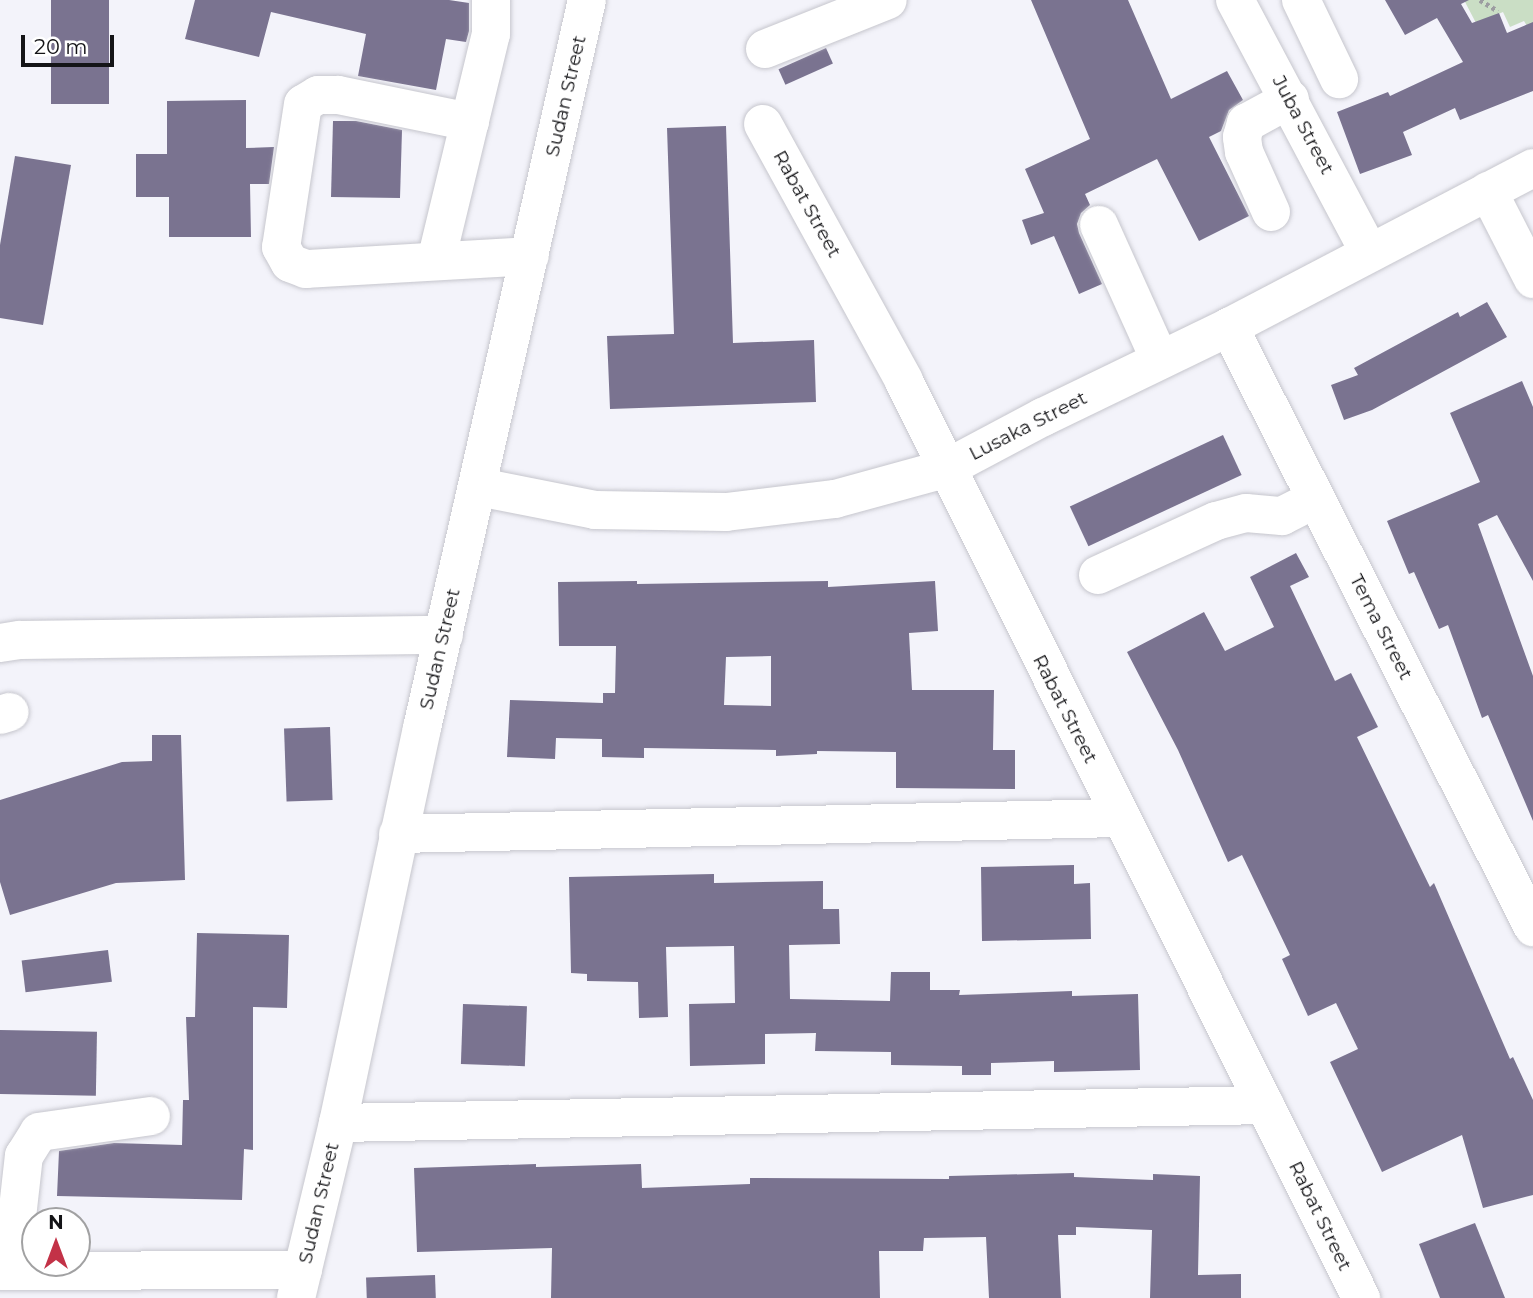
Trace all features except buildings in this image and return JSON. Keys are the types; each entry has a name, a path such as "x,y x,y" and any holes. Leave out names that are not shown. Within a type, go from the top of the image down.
{"street":[{"path":"436,261 491,34 491,0"},
{"name":"Sudan Street","path":"299,1284 338,1123 398,834 479,487 587,0"},
{"path":"765,49 888,0"},
{"name":"Juba Street","path":"1235,0 1369,252"},
{"path":"1257,40 1305,7 1339,79"},
{"path":"470,122 338,94 318,95 303,104 281,247 290,264 306,269 530,256"},
{"path":"1270,212 1244,152 1242,137 1246,123 1290,99"},
{"name":"Rabat Street","path":"763,124 904,381 945,469 1361,1298"},
{"name":"Lusaka Street","path":"479,487 595,510 726,512 835,499 945,469 1043,417 1229,327 1533,168"},
{"path":"1488,191 1533,279"},
{"path":"1099,225 1160,360"},
{"name":"Tema Street","path":"1229,327 1533,927"},
{"path":"1098,575 1216,521 1246,513 1282,516 1316,499"},
{"path":"0,643 20,640 444,635"},
{"path":"398,834 1120,818"},
{"path":"338,1123 1265,1105"},
{"path":"151,1116 39,1132 24,1156 6,1271 299,1284"}],"path":[{"path":"1480,0 1498,11"}],"green space":[{"path":"1464,0 1533,0 1533,30 1530,31 1524,21 1510,27 1503,12 1476,23"}]}
